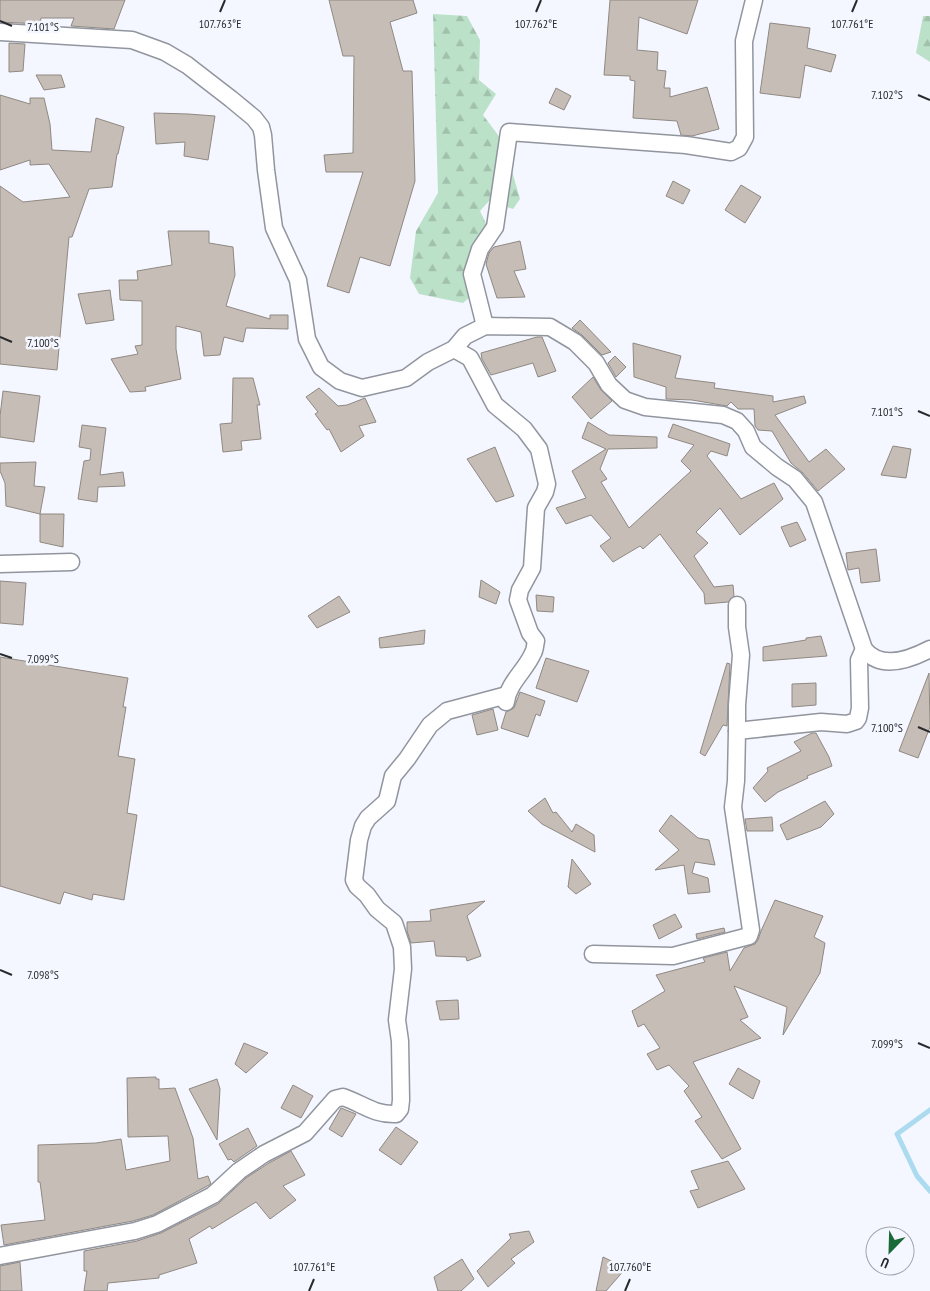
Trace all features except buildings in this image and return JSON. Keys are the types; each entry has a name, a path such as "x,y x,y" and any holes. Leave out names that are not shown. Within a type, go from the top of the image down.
{"street":[{"path":"485,326 472,274 480,249 495,227 509,132 686,145 731,152 739,148 745,137 744,41 754,0"},
{"path":"0,32 132,40 165,52 187,66 231,98 254,118 264,135 266,170 274,228 298,280 307,339 321,367 340,381 362,388 406,378 428,362 454,350 466,336 485,326 550,326 575,342 596,363 609,385 625,400 644,407 723,415 737,421 746,431 753,447 795,480 814,502 864,649 870,657 883,662 899,660 930,649"},
{"path":"0,1256 135,1231 157,1224 213,1195 245,1167 264,1154 305,1133 335,1099 343,1097 373,1111 386,1114 396,1114 400,1109 400,1041 397,1020 403,969 402,947 394,922 377,908 354,880 359,840 363,826 368,818 387,801 394,776 422,735 437,718 447,711 507,698 533,653 536,641 530,633 518,600 520,590 532,568 536,508 545,492 547,484 539,449 524,429 496,404 470,358 454,350"},
{"path":"0,564 71,562"},
{"path":"593,954 673,956 746,938 750,934 733,807 736,787 741,655 737,627 737,606"},
{"path":"737,731 821,722 847,724 856,721 860,714 859,660 864,649"}],"green space":[{"path":"433,14 467,16 480,40 479,80 496,94 483,115 504,143 520,199 513,209 489,201 480,211 493,238 470,297 463,303 419,294 410,278 416,231 438,193"},
{"path":"923,16 930,16 930,62 916,53"}],"waterway":[{"path":"930,1110 897,1134 917,1176 930,1191"}]}
